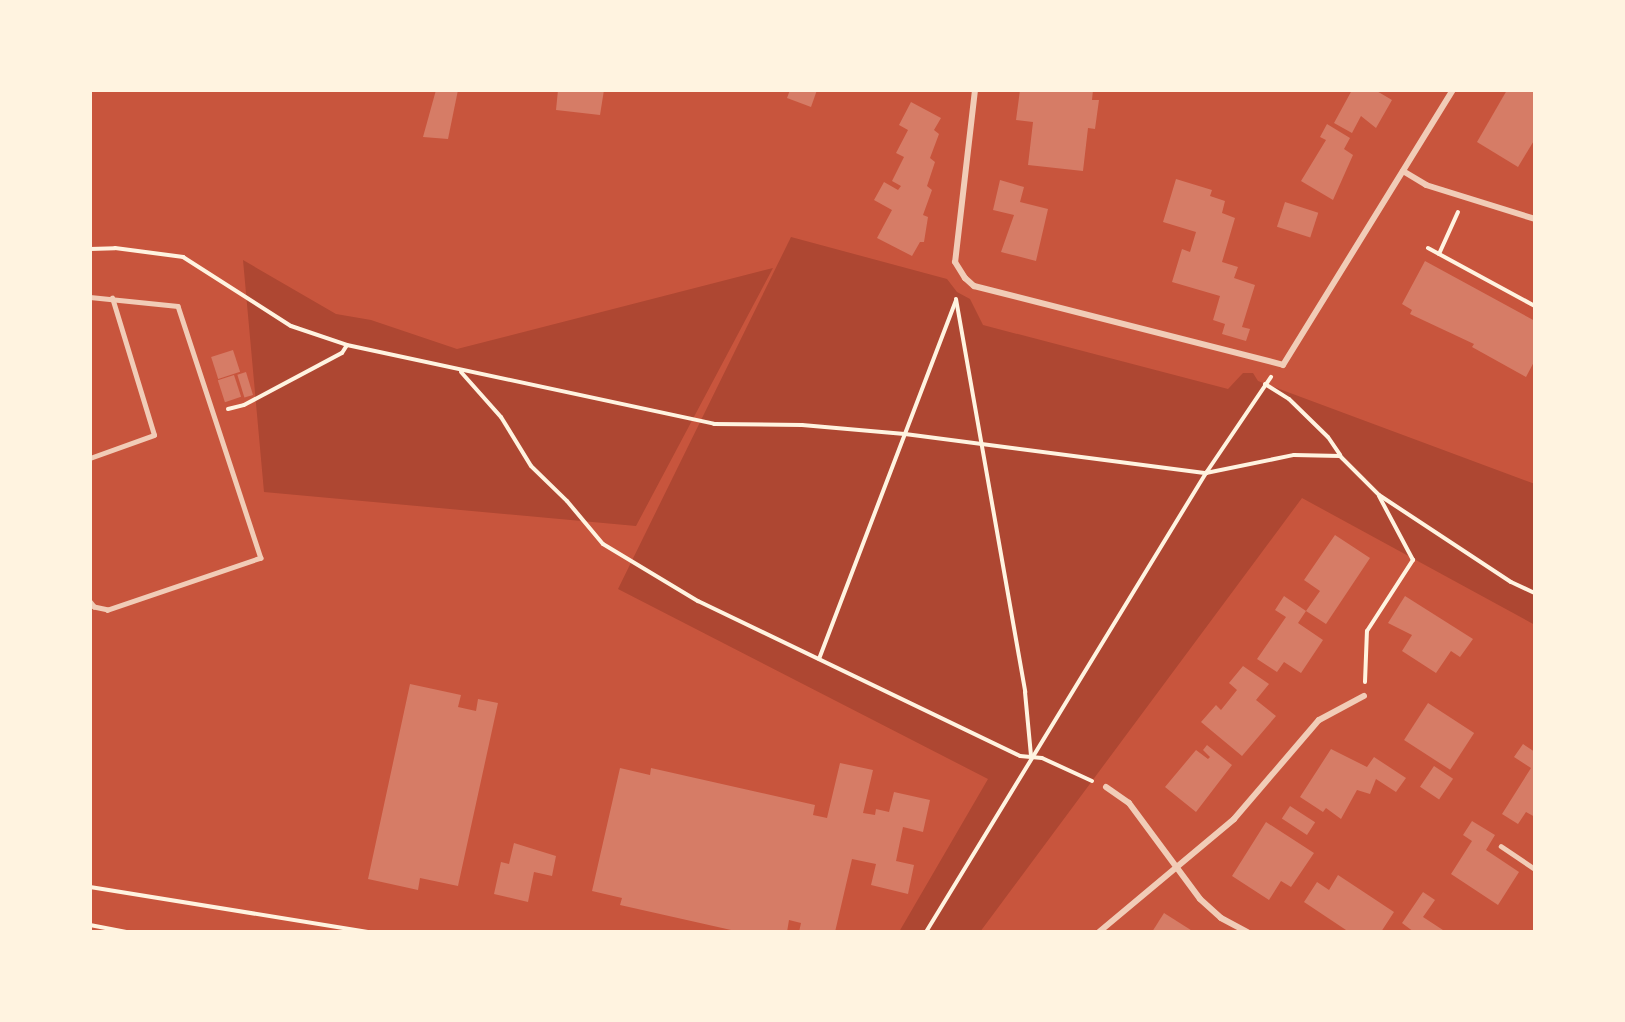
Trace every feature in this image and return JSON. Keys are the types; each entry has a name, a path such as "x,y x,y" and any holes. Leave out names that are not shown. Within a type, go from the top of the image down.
{"street":[{"path":"975,90 955,262 965,278 975,286 1283,365 1454,90"},
{"path":"1403,171 1426,185 1535,219"},
{"path":"1099,932 1234,819 1319,720 1364,696"},
{"path":"1106,787 1130,803 1200,899 1221,918 1247,932"}],"lane":[{"path":"90,297 178,306 261,558 108,610 94,607 90,602"},
{"path":"90,458 154,435 112,298"},
{"path":"1501,846 1535,869"}],"path":[{"path":"1439,254 1464,197"},
{"path":"90,249 115,248 183,257 291,326 347,345 460,372 714,424 802,424 905,434 1206,473 1294,455 1340,456"},
{"path":"1428,248 1535,306"},
{"path":"819,659 965,278"},
{"path":"956,299 1025,692 1031,757"},
{"path":"213,412 244,405 342,353 347,345"},
{"path":"926,932 1206,473 1265,384 1283,365"},
{"path":"460,372 501,417 531,466 567,501 603,544 698,601 1020,756 1042,758 1106,787"},
{"path":"1265,384 1289,399 1328,437 1340,456 1378,495 1511,582 1535,593"},
{"path":"1364,696 1367,631 1413,560 1378,495"},
{"path":"90,887 369,932"},
{"path":"90,925 105,930 126,932"}],"shaded area":[{"path":"791,237 947,279 957,292 970,299 983,325 1228,389 1243,373 1253,373 1258,381 1535,484 1535,625 1302,498 980,932 899,932 988,779 618,589"},
{"path":"243,260 336,314 371,320 457,349 773,268 636,526 264,492"}],"building":[{"path":"436,90 458,90 448,139 423,137"},
{"path":"558,90 604,90 600,115 556,110"},
{"path":"790,90 817,90 811,107 787,98"},
{"path":"1020,90 1093,90 1092,100 1099,100 1095,129 1088,128 1083,171 1028,165 1033,122 1016,120"},
{"path":"1352,90 1375,90 1392,100 1376,128 1361,116 1352,133 1334,123"},
{"path":"1507,90 1535,90 1535,139 1518,167 1477,142"},
{"path":"911,102 941,118 934,130 939,134 930,158 935,162 927,186 932,190 923,215 928,217 924,242 920,242 912,256 877,238 892,210 874,200 884,182 898,190 901,186 892,181 904,157 896,153 908,130 899,125"},
{"path":"1327,124 1350,138 1344,149 1353,155 1333,200 1301,181 1326,140 1320,137"},
{"path":"1176,179 1212,190 1210,196 1225,201 1222,213 1235,218 1222,262 1238,267 1234,278 1255,285 1242,327 1250,329 1246,341 1222,334 1225,324 1213,320 1220,296 1172,282 1182,249 1190,252 1196,232 1163,222"},
{"path":"1000,180 1024,187 1020,202 1048,209 1036,261 1001,252 1014,215 993,210"},
{"path":"1285,202 1318,213 1310,238 1277,227"},
{"path":"1425,261 1535,321 1535,360 1526,377 1472,347 1474,344 1410,314 1412,310 1402,304"},
{"path":"233,350 240,372 218,379 211,357"},
{"path":"246,372 253,395 244,398 237,375"},
{"path":"234,375 241,397 225,402 218,380"},
{"path":"1335,535 1370,558 1326,624 1306,611 1320,591 1304,580"},
{"path":"1284,596 1306,611 1298,623 1323,640 1301,673 1284,662 1277,672 1257,659 1286,617 1275,610"},
{"path":"1405,596 1473,639 1460,657 1451,651 1436,673 1402,651 1412,635 1388,623"},
{"path":"1243,666 1269,684 1256,700 1276,716 1242,756 1201,722 1216,705 1221,710 1237,690 1229,683"},
{"path":"410,684 461,695 458,707 476,711 478,699 498,703 458,886 420,878 418,890 368,879"},
{"path":"1428,703 1474,733 1450,770 1404,740"},
{"path":"1523,744 1535,752 1535,817 1526,812 1518,824 1502,814 1531,768 1514,757"},
{"path":"1207,745 1232,765 1196,812 1165,787 1196,750 1208,759 1210,757 1203,750"},
{"path":"1331,749 1367,767 1374,757 1406,778 1396,792 1376,779 1370,794 1357,790 1341,819 1326,808 1323,812 1300,797"},
{"path":"840,763 873,770 863,813 875,815 876,809 889,812 894,792 930,800 923,832 903,827 896,861 914,865 908,894 871,885 876,864 852,859 835,932 799,932 801,923 789,920 787,932 740,932 620,905 622,898 592,891 620,768 650,775 651,768 815,805 813,815 827,818"},
{"path":"1434,766 1453,779 1439,800 1420,787"},
{"path":"1290,806 1315,822 1307,835 1282,819"},
{"path":"1472,821 1495,835 1486,850 1519,872 1498,905 1451,874 1472,841 1463,835"},
{"path":"1266,822 1314,853 1291,887 1281,881 1269,900 1232,876"},
{"path":"514,843 556,856 552,876 534,872 528,902 494,894 501,862 509,864"},
{"path":"1338,875 1394,912 1381,932 1349,932 1304,902 1317,882 1329,890"},
{"path":"1423,892 1435,900 1423,917 1446,932 1414,932 1402,923"},
{"path":"1164,913 1194,932 1152,932"}]}
